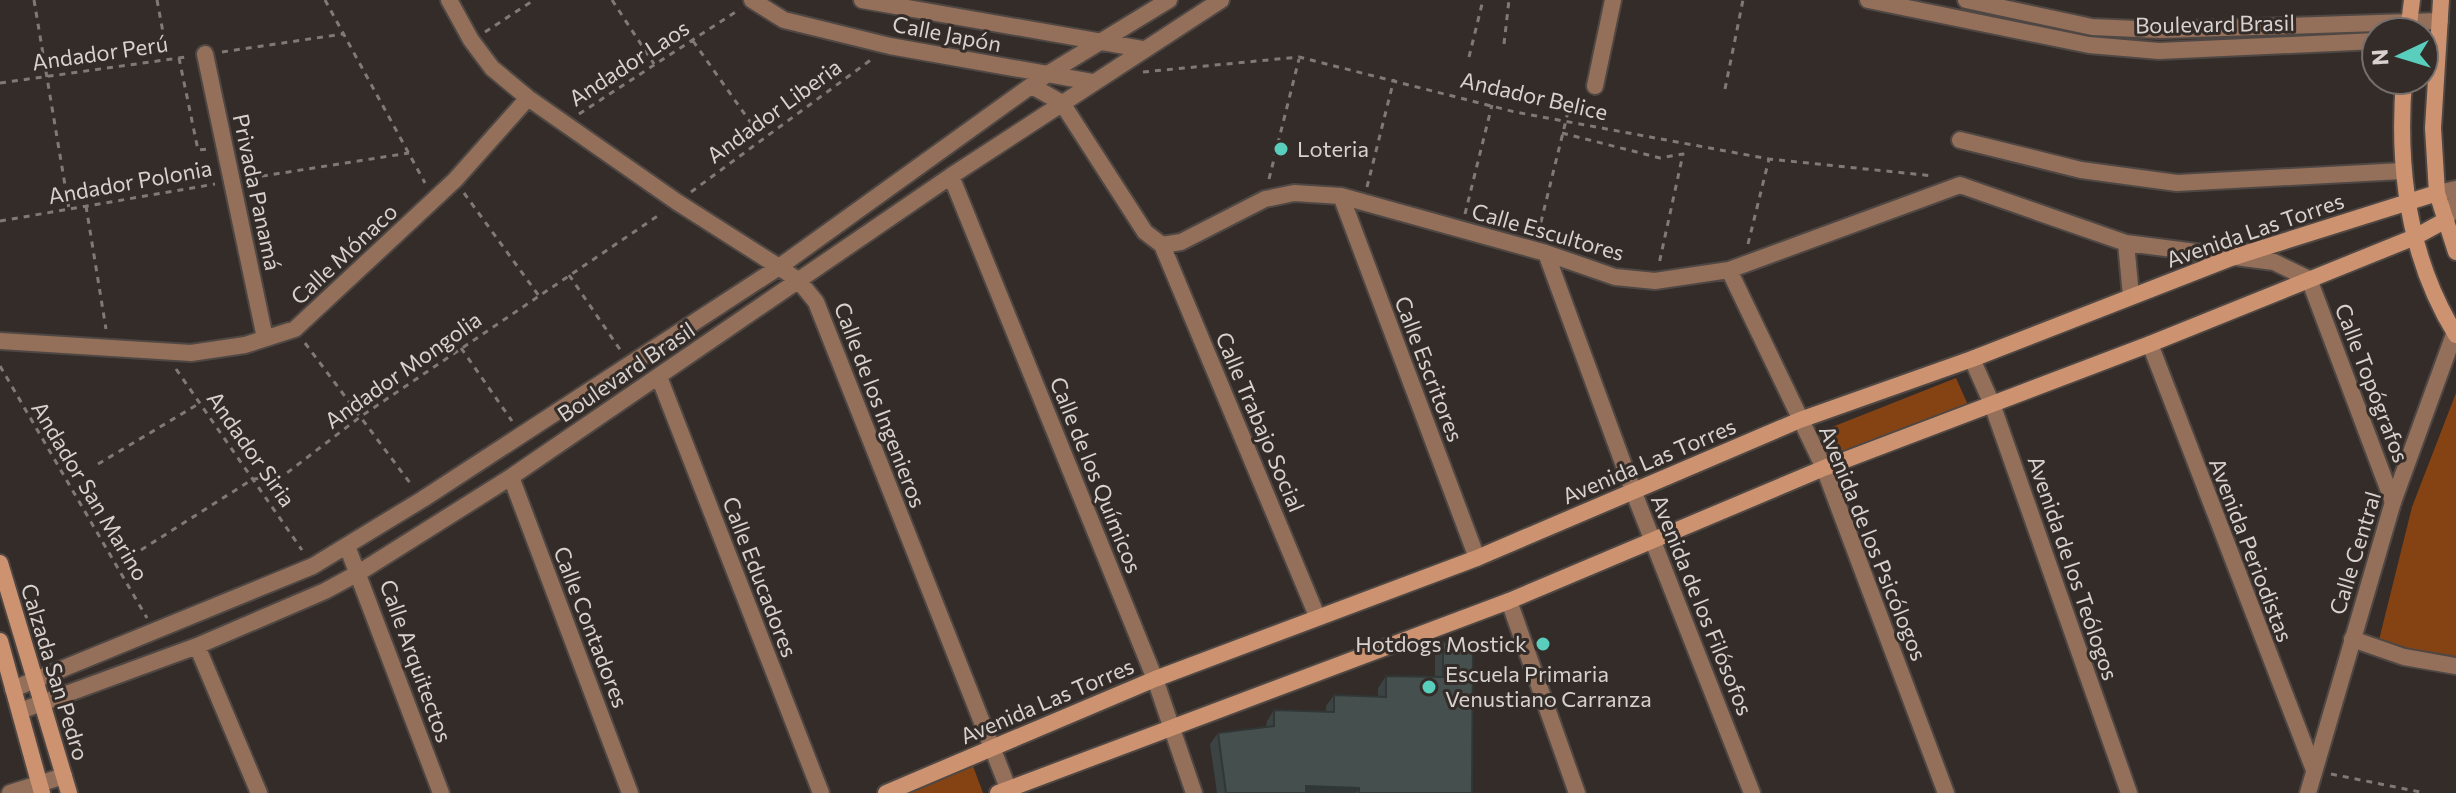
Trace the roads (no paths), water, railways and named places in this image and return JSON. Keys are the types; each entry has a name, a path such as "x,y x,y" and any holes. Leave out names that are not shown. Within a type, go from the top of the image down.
{"main road":[{"path":"2440,21 2441,0"},
{"path":"2404,96 2402,171 2415,237 2430,283 2455,332"},
{"path":"2432,96 2437,193 2456,252"},
{"name":"Avenida Las Torres","path":"886,793 1155,679 1477,558 1800,420 1972,359 2231,258 2437,193"},
{"path":"1005,791 1169,726 1509,601 1824,468 2150,344 2415,237 2446,220"},
{"name":"Calzada San Pedro","path":"0,563 69,793"},
{"name":"Calzada San Pedro","path":"1,646 41,788"}],"street":[{"name":"Calle de los Ingenieros","path":"449,0 471,40 492,68 528,98 677,202 799,281 816,302 1005,791"},
{"name":"Calle Japón","path":"753,0 784,20 890,46 1039,80 1092,82"},
{"name":"Calle Japón","path":"862,0 1142,49"},
{"name":"Boulevard Brasil","path":"13,689 36,683 313,566 347,546 779,267 1039,80 1169,0"},
{"name":"Boulevard Brasil","path":"20,711 197,646 360,572 511,477 951,176 1221,0"},
{"path":"1595,86 1613,0"},
{"name":"Boulevard Brasil","path":"1868,0 2089,45 2159,51 2360,42"},
{"name":"Boulevard Brasil","path":"1966,0 2105,27 2160,30 2360,28"},
{"name":"Privada Panamá","path":"205,54 265,338"},
{"path":"1039,80 1062,103 1145,232 1162,245"},
{"name":"Calle Mónaco","path":"0,341 191,353 295,329 455,180 528,98"},
{"path":"1960,140 2081,170 2177,183 2402,171"},
{"name":"Calle de los Químicos","path":"951,176 1155,679 1194,793"},
{"name":"Calle Escultores","path":"1162,245 1181,242 1265,199 1294,193 1341,196 1540,251 1615,277 1655,281 1736,267 1960,185 2126,243"},
{"path":"2437,193 2456,189"},
{"name":"Calle Escritores","path":"1341,196 1477,558"},
{"path":"2446,220 2456,202"},
{"path":"2131,296 2126,243 2274,262 2309,279"},
{"name":"Calle Trabajo Social","path":"1162,245 1317,616"},
{"name":"Avenida de los Filósofos","path":"1540,251 1752,793"},
{"name":"Avenida de los Psicólogos","path":"1736,267 1800,420 1824,468 1946,793"},
{"name":"Calle Topógrafos","path":"2309,279 2393,502"},
{"name":"Calle Central","path":"2308,793 2393,502 2455,332"},
{"name":"Avenida Periodistas","path":"2150,344 2314,770"},
{"name":"Avenida de los Teólogos","path":"1972,359 1992,404 2129,793"},
{"name":"Calle Educadores","path":"659,377 821,793"},
{"name":"Calle Contadores","path":"511,477 630,793"},
{"name":"Calle Arquitectos","path":"347,546 360,572 441,793"},
{"path":"1509,601 1577,793"},
{"path":"2352,639 2404,657 2456,666"},
{"path":"197,646 259,793"},
{"path":"10,793 41,788 64,776"}],"place":[{"name":"Loteria","path":"1281,149"},
{"name":"Hotdogs Mostick","path":"1543,644"},
{"name":"Escuela Primaria Venustiano Carranza","path":"1429,687"}]}
